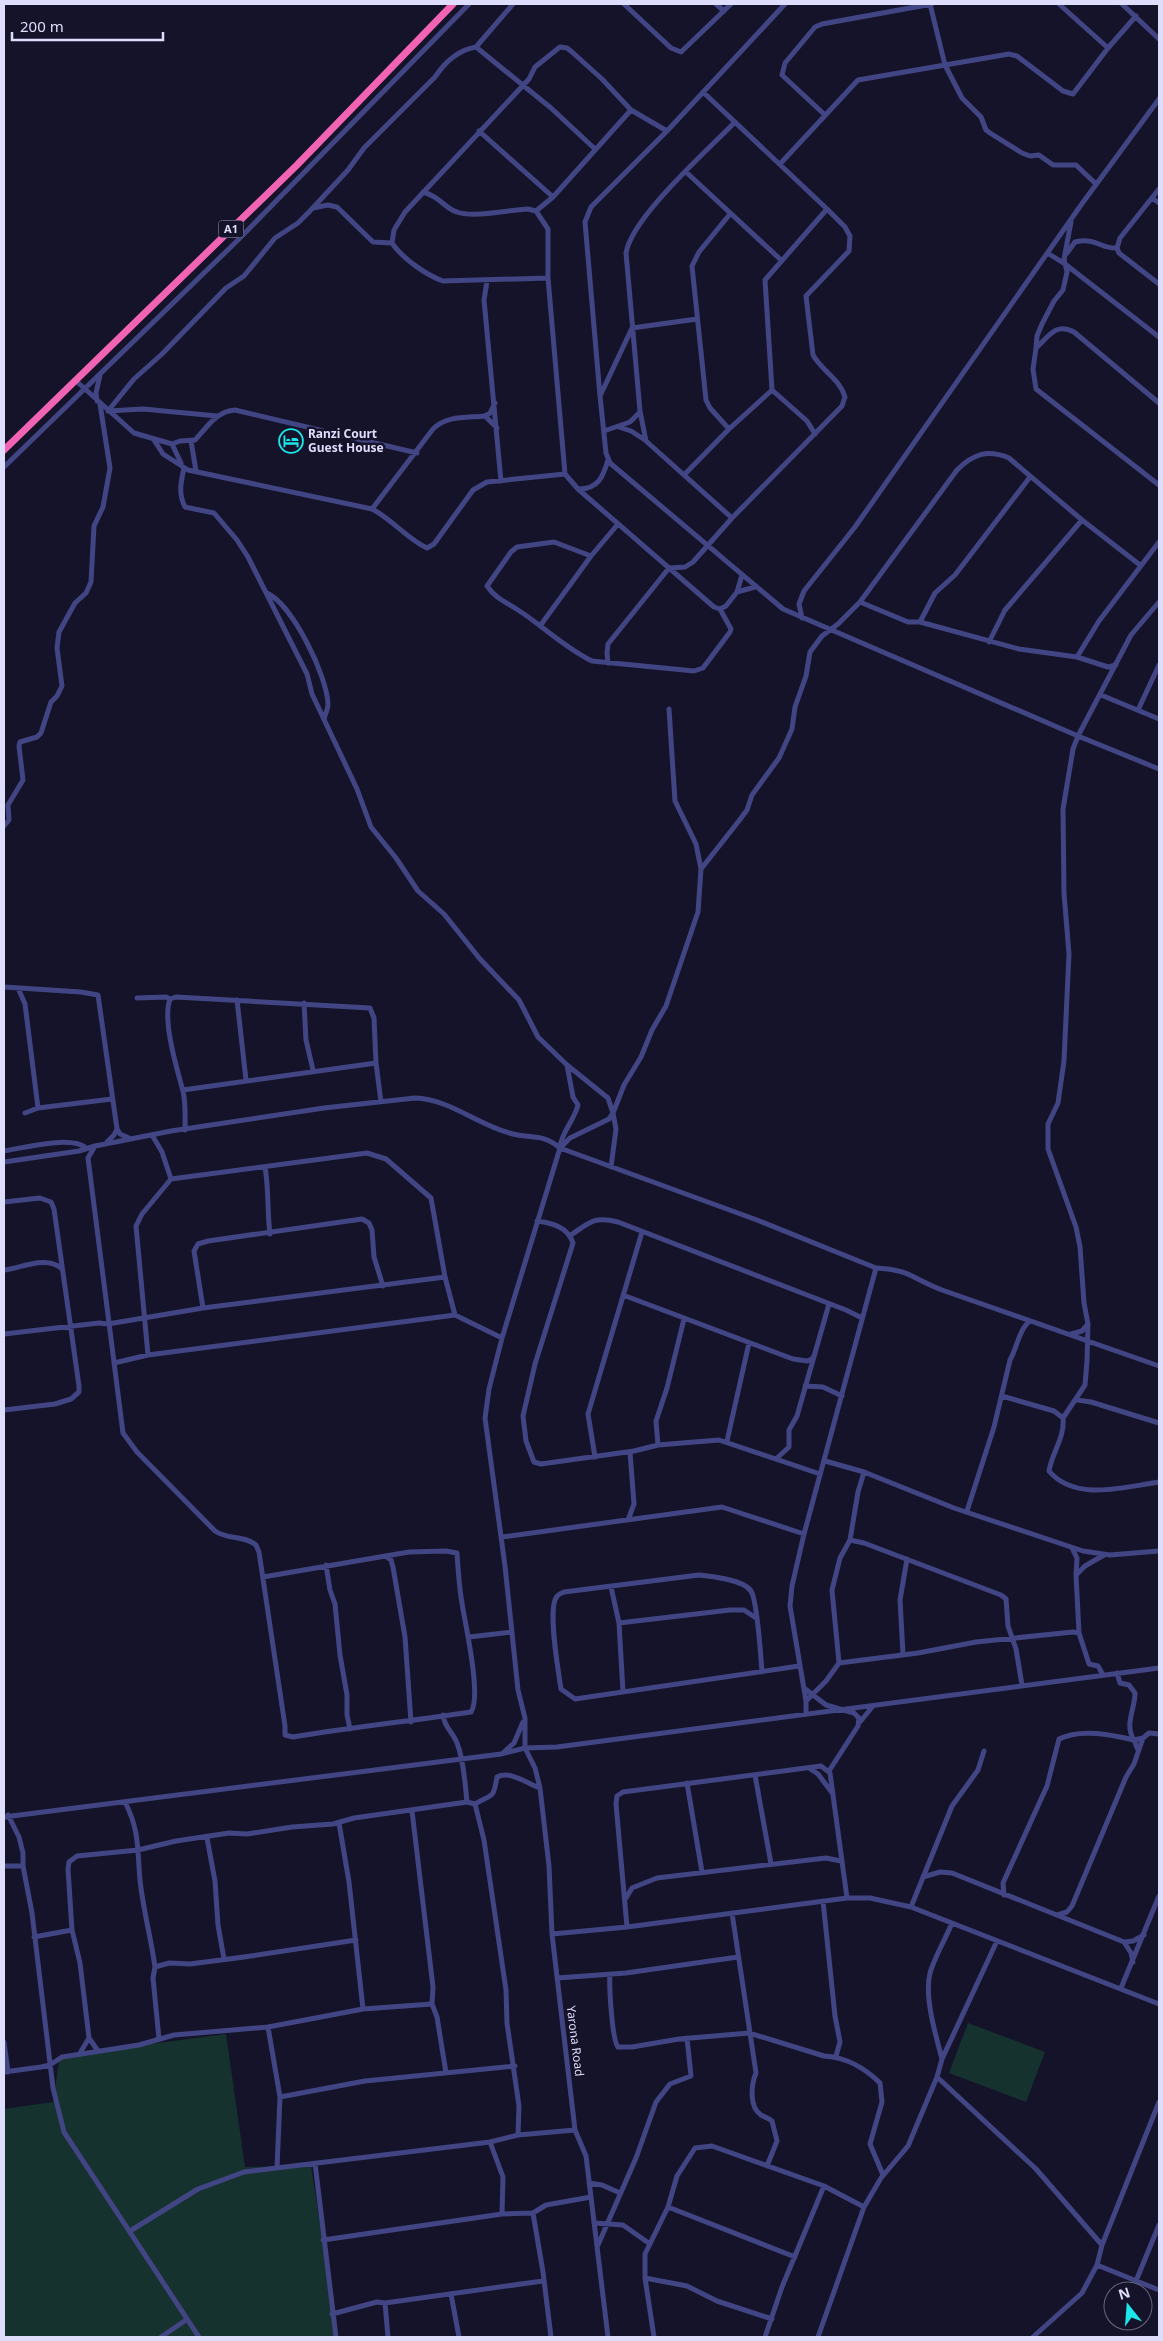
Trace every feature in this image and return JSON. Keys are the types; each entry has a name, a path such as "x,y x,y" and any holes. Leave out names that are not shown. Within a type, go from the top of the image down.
{"highway":[{"name":"A1","path":"4,450 297,165 454,4"}],"street":[{"path":"4,467 239,240 469,4"},
{"path":"108,411 134,379 162,354 226,288 244,276 275,238 298,223 312,209 348,170 364,148 435,77 444,64 461,52 476,47 513,4"},
{"path":"624,4 670,48 681,52 731,4"},
{"path":"716,4 724,11"},
{"path":"578,489 594,487 603,477 608,460 600,396 586,222 591,207 667,130 785,4"},
{"path":"825,115 784,78 782,72 785,63 816,27 832,22 931,4 945,64 962,98 981,117 986,130 1022,153 1030,156 1040,155 1053,165 1076,165 1096,184"},
{"path":"1059,4 1108,48"},
{"path":"1122,4 1159,39"},
{"path":"780,164 858,80 945,64 1014,55 1063,91 1073,94 1108,48 1136,16"},
{"path":"476,47 524,85 595,149"},
{"path":"392,243 398,223 405,212 524,85 535,67 548,54 560,47 567,48 602,79 631,110 667,130"},
{"path":"669,568 677,568 689,564 842,406 845,397 837,381 818,362 813,354 806,296 849,251 850,236 846,227 703,92"},
{"path":"802,618 799,604 804,590 855,528 1049,254 1096,184 1158,102"},
{"path":"536,211 553,197 631,110"},
{"path":"646,441 640,412 632,328 626,253 628,244 647,213 735,122"},
{"path":"479,131 553,197"},
{"path":"686,172 781,260"},
{"path":"1159,189 1120,238 1117,248 1119,253 1159,284"},
{"path":"424,192 435,196 448,208 463,214 528,209 536,211 548,229 548,278 565,474 578,489 618,524 714,607 720,609 731,629 730,632 703,668 694,671 592,661 579,655 540,626 494,596 487,586 514,549 517,548 554,542 591,556"},
{"path":"1152,198 1159,203"},
{"path":"312,209 328,205 337,207 373,242 392,243"},
{"path":"815,434 806,422 772,390 765,280 827,209"},
{"path":"729,429 710,408 706,400 696,319 692,266 699,252 730,214"},
{"path":"1071,220 1065,256 1067,272 1063,290 1054,301 1037,336 1033,369 1036,389 1159,485"},
{"path":"1069,232 1075,242"},
{"path":"1075,242 1092,241 1110,248 1117,248"},
{"path":"1054,257 1065,256 1075,242"},
{"path":"392,243 397,250 435,278 452,282 548,278"},
{"path":"1049,254 1065,264 1159,337"},
{"path":"487,280 484,300 501,481"},
{"path":"632,328 696,319"},
{"path":"1036,348 1059,328 1065,327 1074,332 1159,403"},
{"path":"600,396 632,328"},
{"path":"623,350 634,347"},
{"path":"4,826 9,820 8,805 23,780 18,746 20,742 37,737 40,733 51,702 57,696 62,686 57,648 61,625 76,603 86,593 91,582 94,526 103,507 110,468 96,388 101,372"},
{"path":"75,380 134,432 154,440 172,444 182,466 180,486 181,499 185,507 214,513 237,540 267,592 307,674 312,694 357,789 371,827 396,858 418,891 444,914 480,959 518,1000 538,1037 567,1065 608,1098 616,1129 611,1167"},
{"path":"684,475 729,429 772,390"},
{"path":"372,509 434,429 442,422 450,419 485,416 490,413 495,403"},
{"path":"108,411 151,410 217,416"},
{"path":"172,444 180,441 194,440 217,416 227,411 235,410 417,453"},
{"path":"604,431 630,422 640,412"},
{"path":"485,416 497,429"},
{"path":"619,426 646,441 732,518"},
{"path":"154,440 163,454 182,466 196,471 372,509 385,515 420,545 427,548 434,544 473,490 487,482 565,474"},
{"path":"190,441 196,471"},
{"path":"701,869 747,810 752,795 779,758 790,734 795,707 806,676 810,652 816,642 860,602 957,470 966,461 977,456 995,452 1009,458 1082,520 1140,565"},
{"path":"608,460 617,470 755,588 783,609 1078,736 1159,768"},
{"path":"920,622 935,593 955,575 1030,477"},
{"path":"989,642 1005,610 1082,520"},
{"path":"540,626 591,556 618,524"},
{"path":"1077,656 1099,621 1159,542"},
{"path":"608,663 608,644 669,568"},
{"path":"720,609 726,606 737,592 742,575"},
{"path":"737,592 755,588"},
{"path":"267,592 277,598 295,620 316,660 328,704 324,720"},
{"path":"860,602 908,622 920,622 989,642 1019,649 1077,656 1108,667 1116,665"},
{"path":"1159,602 1131,635 1073,749 1063,809 1064,893 1070,954 1064,1061 1058,1102 1048,1124 1048,1149 1076,1227 1080,1247 1088,1324 1085,1385 1063,1418 1062,1436 1049,1471 1064,1485 1097,1490 1159,1482"},
{"path":"1153,609 1159,607"},
{"path":"1138,710 1159,665"},
{"path":"1101,695 1159,719"},
{"path":"560,1148 570,1138 609,1119 613,1113 624,1085 641,1057 652,1030 666,1006 698,912 701,869 696,844 675,801 669,709"},
{"path":"4,988 98,995 116,1129 114,1135 106,1144"},
{"path":"18,988 25,1004 38,1108"},
{"path":"137,998 166,997 170,999 176,997 304,1003 371,1010 374,1018 376,1063 381,1102"},
{"path":"170,999 168,1021 176,1072 183,1090 185,1130"},
{"path":"237,1000 246,1080"},
{"path":"304,1003 306,1040 313,1070"},
{"path":"183,1090 313,1070 376,1063"},
{"path":"525,1748 525,1718 518,1690 502,1537 485,1418 489,1388 502,1338 537,1220 563,1133 572,1120 578,1105 574,1097 567,1065"},
{"path":"25,1113 38,1108 112,1099"},
{"path":"4,1162 79,1151 130,1138 324,1108 427,1099 515,1135 541,1136 551,1140 560,1148 757,1220 876,1268 896,1270 912,1275 922,1282 1159,1366"},
{"path":"116,1129 120,1134 130,1138"},
{"path":"152,1135 162,1152 171,1179"},
{"path":"4,1151 44,1144 72,1143 82,1144 86,1148"},
{"path":"95,1146 88,1158 123,1433 130,1444 215,1531 223,1536 248,1539 256,1545 263,1577 286,1726 285,1735 293,1737 411,1722 443,1715 471,1712 474,1708 475,1696 469,1637 462,1602 457,1553 446,1551 409,1552 263,1577"},
{"path":"79,1151 88,1158"},
{"path":"148,1356 135,1236 136,1226 142,1214 171,1179 367,1153 386,1159 431,1198 445,1278 454,1315"},
{"path":"265,1167 268,1184 267,1213 270,1234"},
{"path":"4,1202 40,1198 51,1202 54,1209 79,1392 72,1399 55,1404 4,1410"},
{"path":"203,1308 194,1251 198,1244 362,1219 369,1223 372,1230 374,1257 383,1286"},
{"path":"537,1220 558,1226 571,1235 573,1243 535,1364 523,1416 529,1454 534,1462 541,1464 630,1452 658,1445 719,1440 727,1441 820,1474"},
{"path":"571,1235 592,1220 618,1222 862,1318"},
{"path":"595,1457 588,1414 624,1295 633,1257 642,1232"},
{"path":"4,1270 46,1263 55,1264 62,1270"},
{"path":"806,1714 806,1701 790,1606 804,1534 876,1268"},
{"path":"4,1334 100,1323 108,1324 203,1308 445,1278"},
{"path":"624,1295 749,1343 806,1361 812,1359 815,1354"},
{"path":"776,1459 790,1447 789,1430 797,1416 829,1304"},
{"path":"114,1363 148,1356 454,1315 502,1338"},
{"path":"658,1445 656,1421 670,1380 676,1343 684,1319"},
{"path":"967,1511 1002,1396 1010,1360 1016,1351 1023,1327 1030,1321"},
{"path":"1068,1335 1082,1332 1088,1324"},
{"path":"727,1441 749,1343"},
{"path":"805,1386 823,1387 842,1396"},
{"path":"1002,1396 1054,1411 1063,1418"},
{"path":"1076,1400 1091,1402 1159,1423"},
{"path":"628,1520 634,1504 630,1452"},
{"path":"825,1461 864,1472 1072,1548 1104,1555 1159,1552"},
{"path":"806,1701 826,1682 839,1663 832,1590 840,1558 850,1540 858,1492 864,1472"},
{"path":"502,1537 722,1507 804,1534"},
{"path":"850,1540 1001,1595 1006,1599 1011,1638 1016,1649 1022,1685"},
{"path":"1072,1548 1076,1558 1079,1633 1089,1664 1098,1666 1103,1675"},
{"path":"1076,1575 1085,1566 1104,1555"},
{"path":"386,1557 391,1560 393,1567 405,1637 411,1722"},
{"path":"903,1654 900,1600 907,1560"},
{"path":"326,1565 330,1590 335,1604 350,1729"},
{"path":"762,1672 751,1591 746,1587 717,1576 699,1575 558,1594 554,1601 555,1645 561,1689 575,1699 762,1672 799,1666"},
{"path":"611,1587 619,1623 623,1692"},
{"path":"619,1623 730,1610 744,1610 756,1618"},
{"path":"469,1637 512,1632"},
{"path":"839,1663 1011,1638 1079,1633"},
{"path":"199,2337 186,2320 64,2132 53,2088 23,1866 23,1853 19,1837 6,1816 501,1754 525,1748 557,1747 1159,1668"},
{"path":"1117,1673 1120,1683 1129,1685 1134,1693 1128,1728 1138,1750"},
{"path":"804,1688 826,1704 857,1715 860,1722"},
{"path":"847,1898 829,1771 860,1722 873,1706"},
{"path":"443,1715 444,1723 458,1745 467,1802"},
{"path":"501,1754 514,1743 525,1718"},
{"path":"1004,1895 1003,1883 1047,1786 1059,1740 1099,1733 1134,1740 1144,1738"},
{"path":"1057,1915 1067,1912 1072,1906 1144,1738 1149,1733 1159,1734"},
{"name":"Yarona Road","path":"525,1748 536,1768 540,1788 549,1866 552,1934 575,2130 586,2156 608,2337"},
{"path":"911,1907 952,1806 978,1770 984,1751"},
{"path":"627,1928 626,1898 616,1804 617,1796 623,1792 809,1767 821,1766 829,1771"},
{"path":"809,1767 818,1774 834,1797"},
{"path":"98,2051 88,2038 80,1963 72,1930 68,1869 69,1862 78,1856 138,1850 176,1841 339,1823 361,1817 467,1802 475,1804 492,1796 495,1791 497,1777 500,1775 518,1778 540,1788"},
{"path":"754,1775 771,1864"},
{"path":"687,1783 702,1872"},
{"path":"125,1802 135,1824 140,1880 155,1967 153,1978 160,2039"},
{"path":"475,1804 484,1840 506,1990 507,2022 519,2106 518,2135"},
{"path":"412,1811 433,1987 432,2004 439,2024 446,2073"},
{"path":"339,1823 356,1940 363,2009"},
{"path":"207,1838 224,1959"},
{"path":"626,1898 632,1888 640,1883 656,1878 826,1858 841,1861"},
{"path":"4,1866 23,1866"},
{"path":"923,1877 940,1872 952,1873 1004,1895 1076,1921 1124,1942 1133,1941 1145,1935"},
{"path":"991,1888 1003,1883"},
{"path":"1121,1988 1145,1935 1159,1896"},
{"path":"552,1934 627,1928 847,1898 884,1900 911,1907 1159,2004"},
{"path":"823,1901 836,2023 840,2042 836,2056"},
{"path":"1072,1906 1076,1921"},
{"path":"732,1913 756,2073 752,2096 753,2105 760,2115 772,2121 777,2141 767,2166"},
{"path":"942,2059 932,2014 928,1981 952,1923"},
{"path":"34,1937 72,1930"},
{"path":"155,1967 170,1964 190,1964 356,1940"},
{"path":"818,2337 871,2191 908,2146 937,2078 942,2059 997,1941"},
{"path":"1124,1942 1132,1953 1133,1962"},
{"path":"557,1978 610,1974 738,1957"},
{"path":"610,1974 608,1992 614,2023 614,2043 618,2047 687,2038 749,2033 824,2056 836,2056 861,2067 880,2083 882,2102 870,2144 883,2175"},
{"path":"4,2042 6,2072 50,2065 62,2057 80,2053 139,2045 174,2035 268,2026 363,2009 432,2004"},
{"path":"268,2026 280,2097 277,2168"},
{"path":"80,2053 88,2038"},
{"path":"597,2248 636,2158 656,2102 670,2084 691,2076 687,2038"},
{"path":"280,2097 365,2081 514,2066"},
{"path":"937,2078 1036,2169 1102,2245"},
{"path":"1033,2337 1082,2293 1097,2265 1102,2245 1159,2102"},
{"path":"130,2231 214,2181 244,2172 490,2142 518,2135 575,2130"},
{"path":"490,2142 503,2177 502,2214"},
{"path":"654,2337 644,2260 668,2207 677,2176 695,2148 712,2146 824,2186 864,2207"},
{"path":"315,2163 336,2337"},
{"path":"589,2183 602,2185 620,2192"},
{"path":"765,2337 782,2287 824,2186"},
{"path":"323,2240 502,2214 532,2213 546,2205 591,2198"},
{"path":"668,2207 795,2257"},
{"path":"532,2213 543,2272 551,2337"},
{"path":"594,2223 623,2225 650,2244"},
{"path":"1097,2265 1136,2281 1159,2225"},
{"path":"645,2278 687,2286 717,2301 772,2319"},
{"path":"332,2314 377,2302 385,2303 543,2281"},
{"path":"452,2294 459,2337"},
{"path":"385,2303 388,2337"},
{"path":"161,2337 186,2320"}],"green space":[{"path":"968,2023 1045,2052 1026,2102 949,2073"},
{"path":"226,2034 245,2167 311,2166 338,2337 4,2337 4,2109 53,2102 60,2056"}],"place":[{"name":"Ranzi Court Guest House","path":"291,441"}]}
